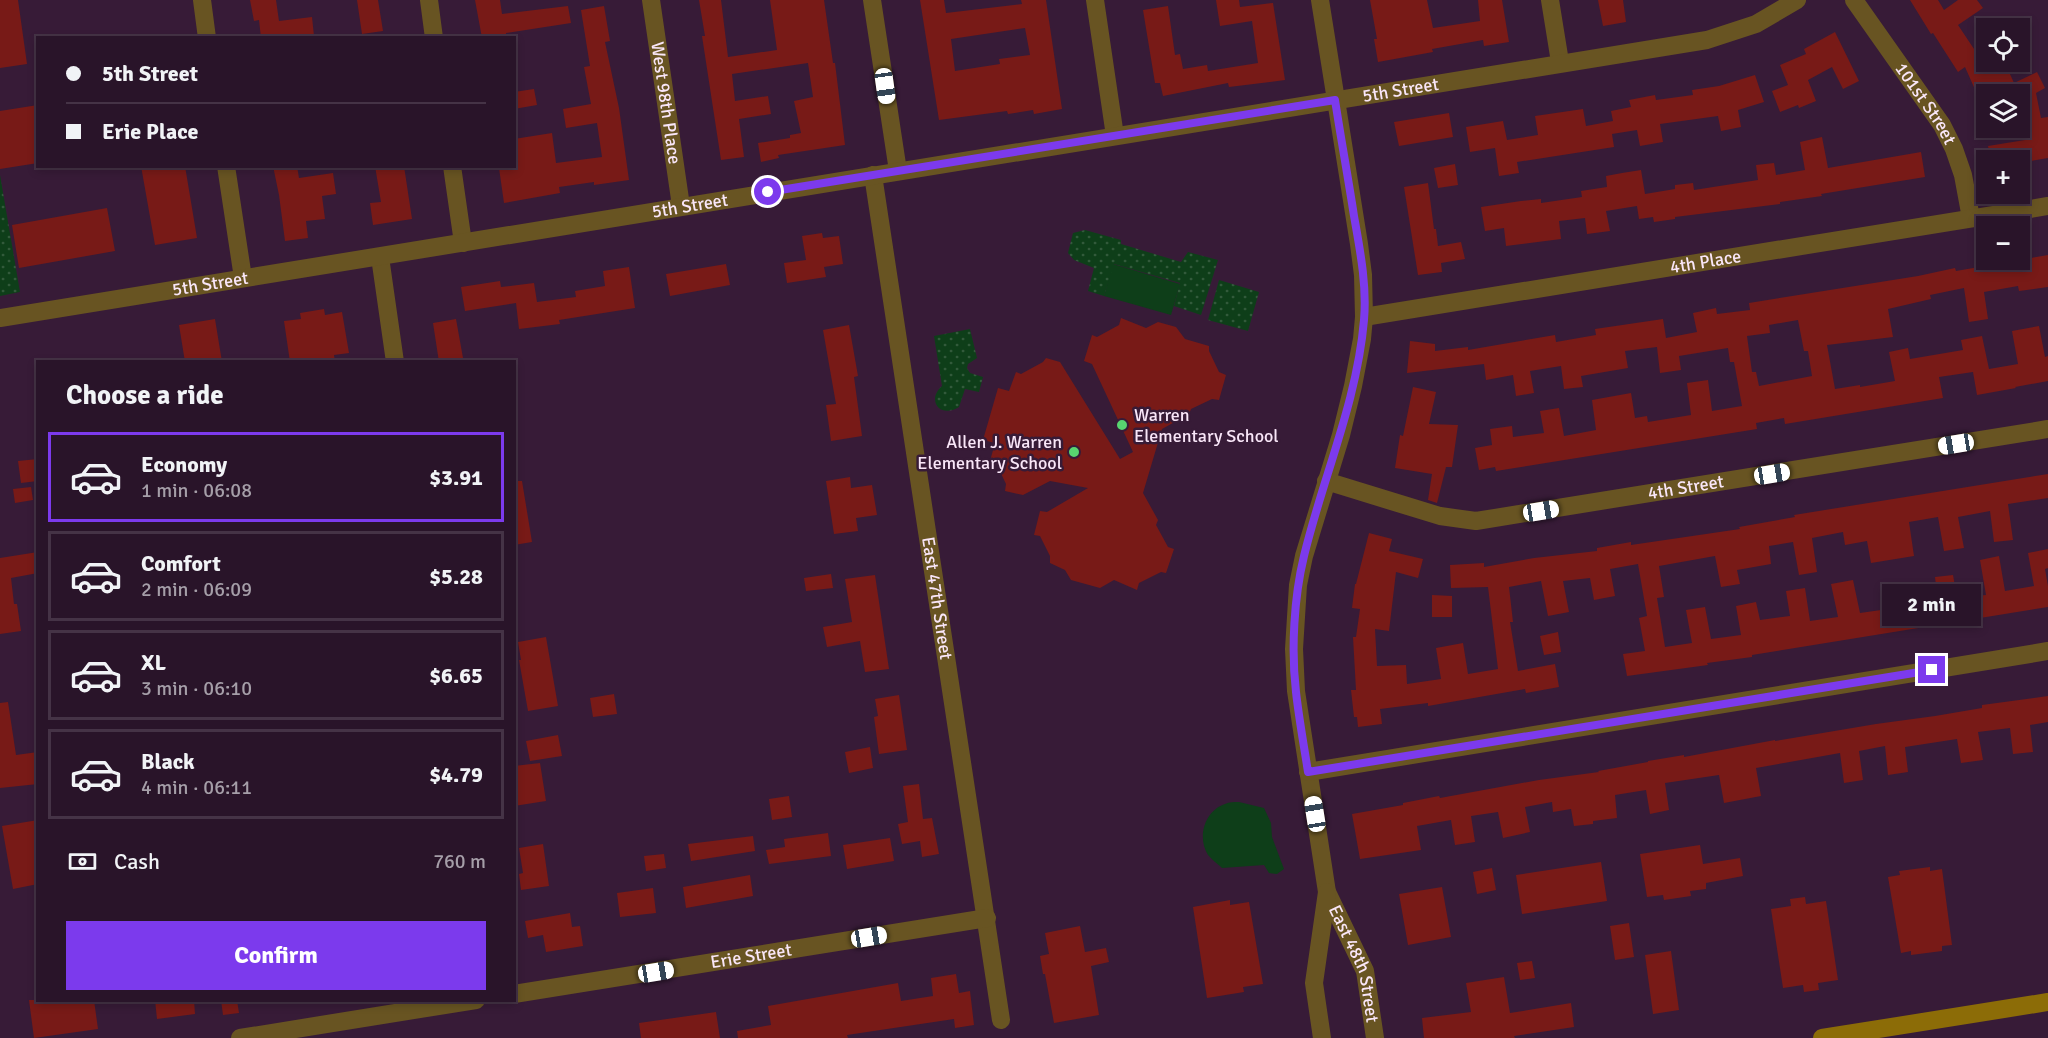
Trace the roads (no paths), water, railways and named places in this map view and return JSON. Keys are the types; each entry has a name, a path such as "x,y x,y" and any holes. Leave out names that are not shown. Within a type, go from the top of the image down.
{"street":[{"path":"202,0 207,36"},
{"path":"429,0 434,36"},
{"name":"West 98th Place","path":"651,0 681,206"},
{"path":"872,0 898,171"},
{"path":"1095,0 1115,136"},
{"name":"East 48th Street","path":"1320,0 1359,244 1363,275 1364,317 1353,386 1341,435 1304,556 1298,585 1294,649 1296,691 1327,892 1365,971 1375,1038"},
{"path":"1550,0 1560,62"},
{"name":"5th Street","path":"0,318 1560,62 1707,40 1756,24 1797,0"},
{"name":"101st Street","path":"1854,0 1942,125 1963,175 1971,218"},
{"path":"226,168 243,278"},
{"path":"452,168 463,243"},
{"name":"East 47th Street","path":"873,175 1001,1020"},
{"name":"4th Place","path":"1364,317 2048,206"},
{"path":"380,257 395,360"},
{"name":"4th Street","path":"1326,481 1440,516 1476,521 2048,429"},
{"path":"1308,772 2048,651"},
{"name":"East 48th Street","path":"1322,1038 1314,983 1327,892"},
{"name":"Erie Street","path":"516,994 987,918"},
{"path":"240,1038 464,1002"},
{"path":"1822,1038 2048,1002"}],"place":[{"name":"Warren Elementary School","path":"1122,425"},
{"name":"Allen J. Warren Elementary School","path":"1074,452"}]}
